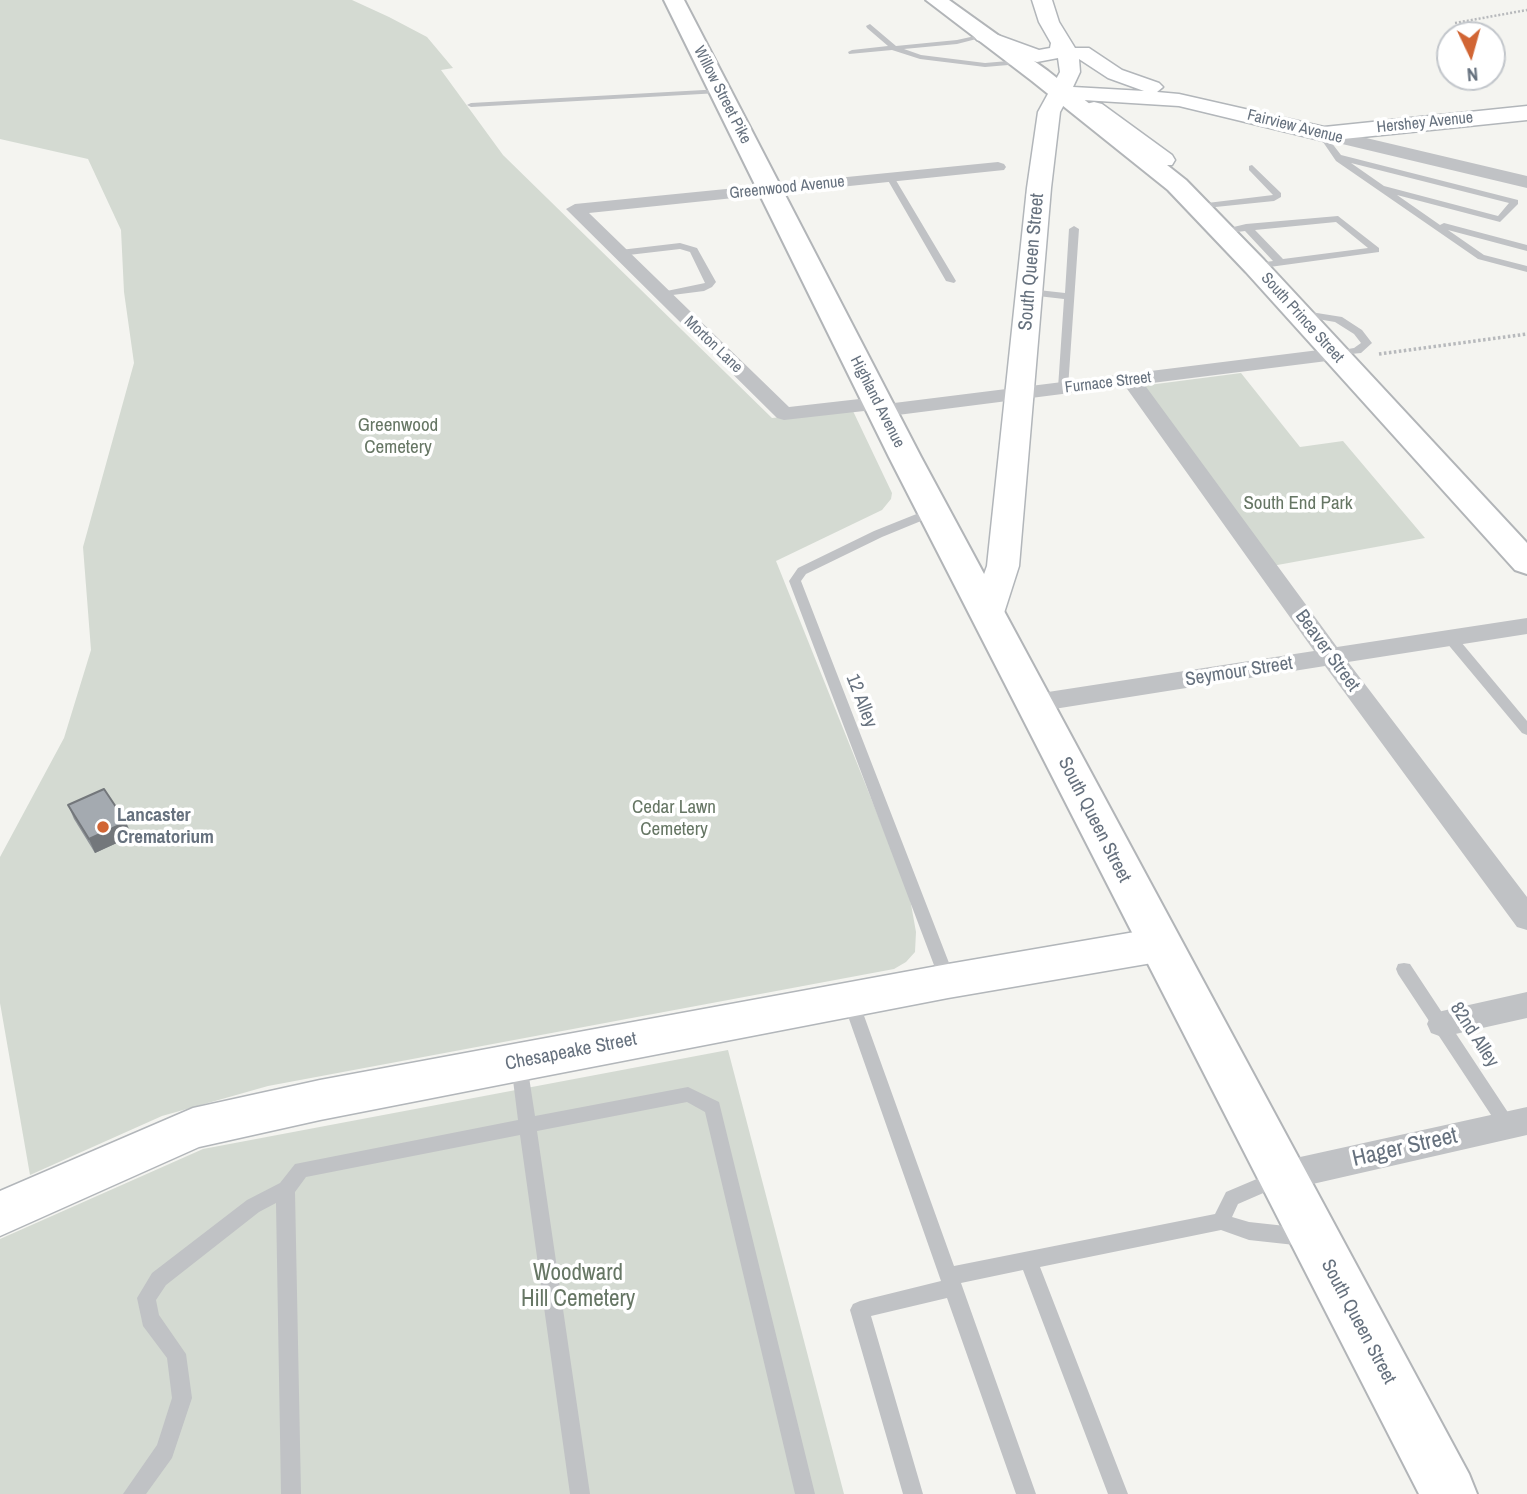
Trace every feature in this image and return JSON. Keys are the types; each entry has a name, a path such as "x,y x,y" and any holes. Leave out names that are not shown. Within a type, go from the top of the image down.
{"highway":[{"path":"936,0 1020,61 1072,92"},
{"name":"Willow Street Pike","path":"678,8 769,189"},
{"name":"South Prince Street","path":"1072,92 1199,207 1234,229 1255,266 1527,563"},
{"name":"Highland Avenue","path":"769,189 987,613"},
{"name":"South Queen Street","path":"987,613 1158,945 1449,1494"}],"main road":[{"name":"South Queen Street","path":"987,613 1003,566 1049,111 1072,92 1068,54 1049,22 1044,6"},
{"path":"1044,6 1082,52 1087,63 1072,92 1164,160"},
{"path":"984,36 1037,56 1059,52 1061,43"},
{"path":"1082,52 1115,74 1217,108"},
{"name":"Fairview Avenue","path":"1072,92 1146,97 1217,108 1327,135"},
{"path":"1146,97 1117,99 1111,107 1117,116 1153,145 1188,187 1199,207"},
{"name":"Hershey Avenue","path":"1327,135 1527,113"},
{"name":"Chesapeake Street","path":"0,1214 193,1128 320,1100 850,999 1158,945"}],"street":[{"name":"Fairview Avenue","path":"1327,135 1527,182"},
{"name":"Greenwood Avenue","path":"575,209 998,167"},
{"name":"Morton Lane","path":"575,209 784,414 879,407"},
{"name":"Furnace Street","path":"879,407 1019,394 1335,354"},
{"name":"Beaver Street","path":"1131,380 1332,658 1527,919"},
{"name":"Seymour Street","path":"1035,703 1527,626"},
{"path":"1442,1024 1527,1005"},
{"name":"Hager Street","path":"1282,1176 1517,1123"}],"lane":[{"path":"870,26 895,49 920,57 985,65 1020,61"},
{"path":"852,52 957,42 984,36"},
{"path":"471,105 719,91"},
{"path":"1327,135 1327,142 1337,157 1481,257 1527,269"},
{"path":"1337,157 1515,202 1500,219 1382,188"},
{"path":"1199,207 1275,198 1278,195 1252,168"},
{"path":"1461,188 1475,170"},
{"path":"890,177 951,281"},
{"path":"1234,229 1338,219 1376,250 1255,266"},
{"path":"1433,223 1527,248"},
{"path":"1063,388 1074,229"},
{"path":"1234,229 1281,263"},
{"path":"620,253 680,246 694,250 711,282 709,285 661,295"},
{"path":"1029,292 1069,297"},
{"path":"1296,312 1338,320 1358,332 1367,343 1357,351 1335,354"},
{"name":"12 Alley","path":"934,511 878,534 802,571 795,581 948,981"},
{"path":"1451,639 1527,730"},
{"name":"82nd Alley","path":"1405,969 1442,1024 1517,1123"},
{"path":"850,999 1026,1494"},
{"path":"519,1062 580,1494"},
{"path":"133,1494 165,1451 182,1398 176,1354 150,1319 146,1298 159,1279 253,1206 286,1189 300,1170 688,1094 713,1107 805,1494"},
{"path":"1282,1176 1232,1198 1223,1217 1224,1221 1228,1225 1249,1231 1314,1238"},
{"path":"286,1189 291,1494"},
{"path":"913,1494 860,1310 1028,1260 1224,1221"},
{"path":"1028,1260 1118,1494"}],"path":[{"path":"1466,21 1527,10"},
{"path":"1335,354 1370,356 1527,334"}],"green space":[{"name":"Greenwood Cemetery","path":"0,0 352,0 389,17 427,37 453,68 441,70 503,155 772,418 853,411 892,493 891,499 882,510 776,561 909,893 916,932 915,952 906,962 894,969 268,1086 162,1116 30,1175 0,1003 0,857 64,738 91,650 83,547 134,363 124,292 121,230 88,159 0,139"},
{"name":"South End Park","path":"1241,373 1300,447 1343,441 1425,538 1272,566 1141,386"},
{"name":"Woodward Hill Cemetery","path":"728,1050 844,1494 0,1494 0,1239 203,1149"}],"building":[{"path":"104,789 126,822 89,839 68,805"}],"place":[{"name":"Lancaster Crematorium","path":"103,827"}],"park label":[{"name":"Cedar Lawn Cemetery","path":"674,819"}]}
